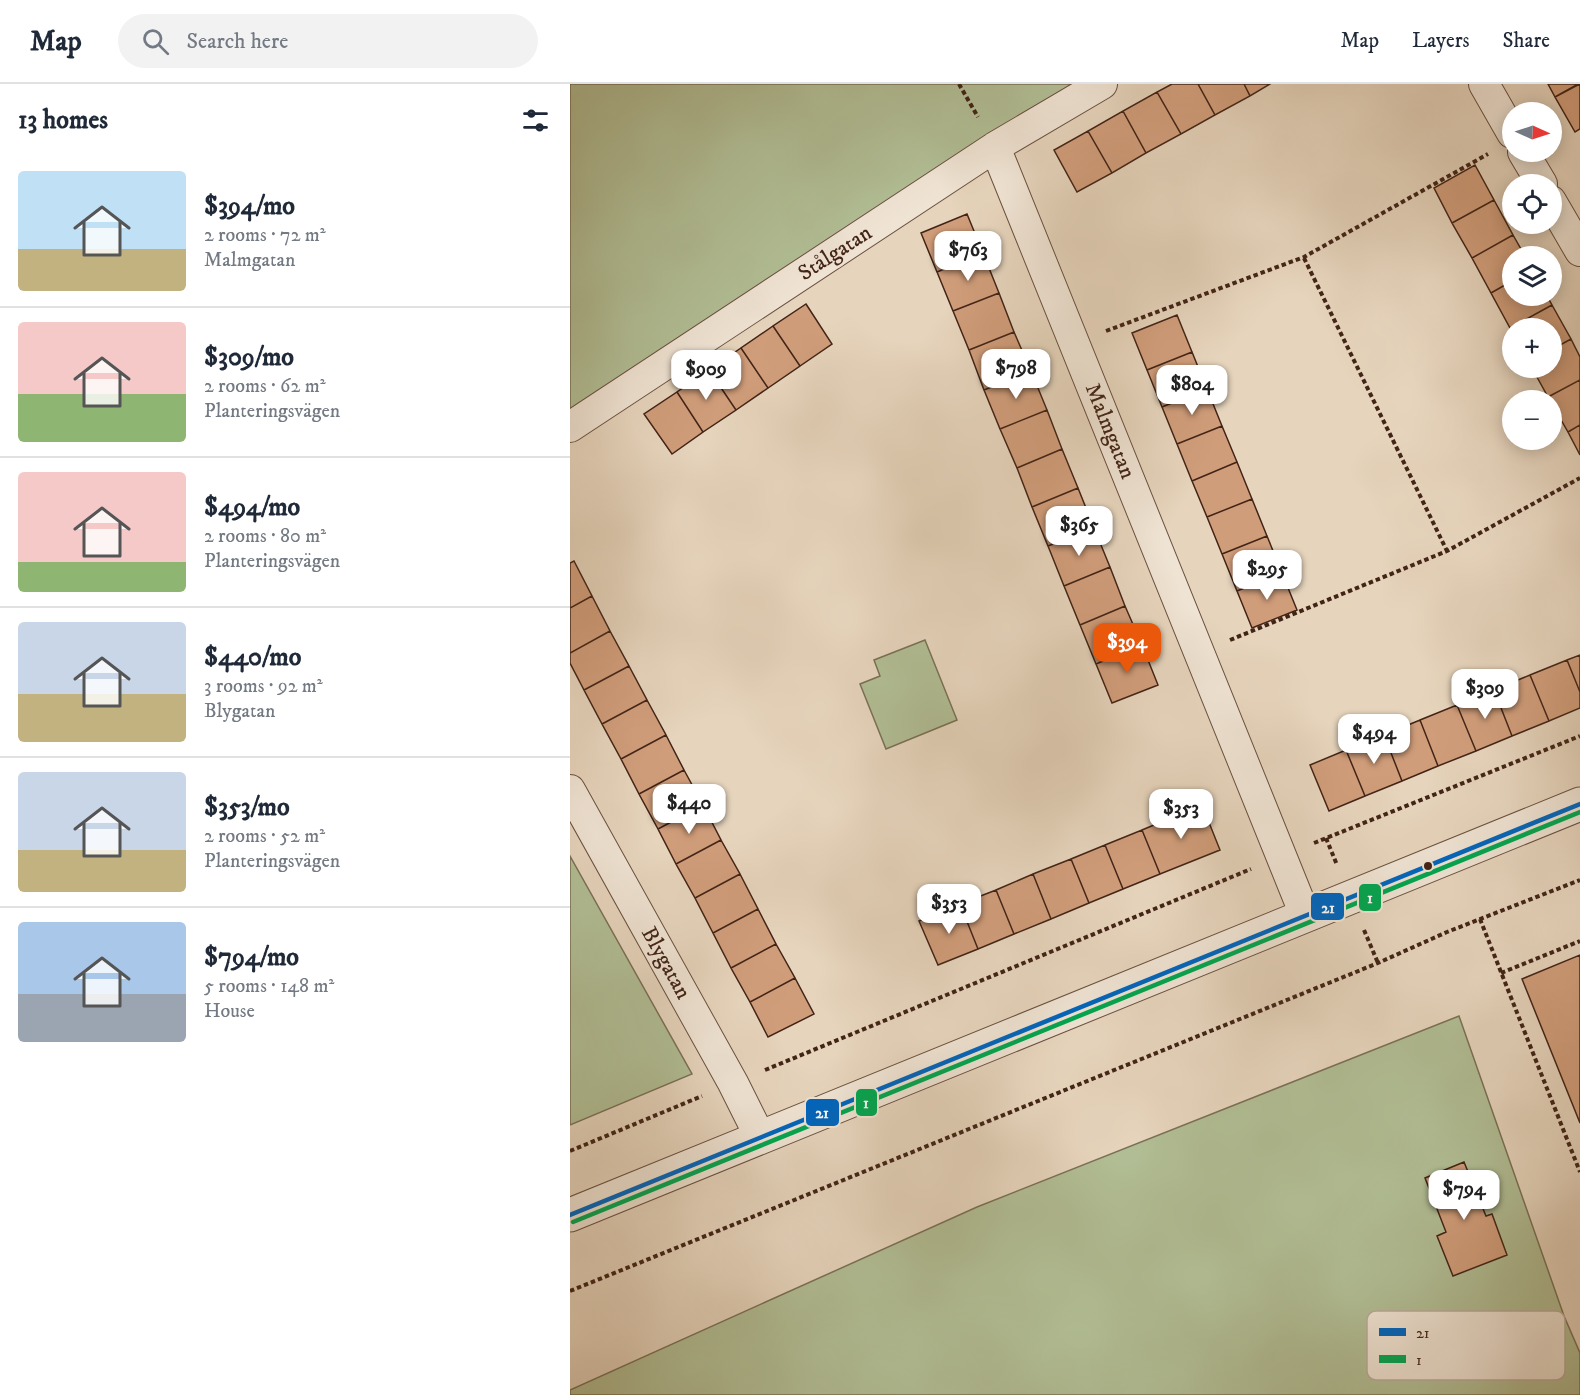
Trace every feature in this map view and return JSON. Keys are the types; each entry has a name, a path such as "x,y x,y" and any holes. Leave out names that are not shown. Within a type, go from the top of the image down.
{"street":[{"name":"Stålgatan","path":"570,428 995,147 1102,84"},
{"path":"1484,84 1502,142"},
{"name":"Malmgatan","path":"995,147 1305,915"},
{"path":"1562,220 1580,251"},
{"name":"Blygatan","path":"570,790 733,1083 760,1137"},
{"path":"570,1215 1580,804"}],"path":[{"path":"1074,343 1304,257 1502,142"},
{"path":"1304,257 1447,551"},
{"path":"1200,653 1447,551 1580,477"},
{"path":"570,1151 1281,856 1580,736"},
{"path":"570,1291 939,1143 1480,919 1580,880"},
{"path":"1480,919 1580,1172"},
{"path":"1501,973 1580,941"}],"green space":[{"path":"570,84 1072,84 570,411"},
{"path":"925,640 957,720 886,749 860,684 880,676 874,660"},
{"path":"570,856 692,1074 570,1125"},
{"path":"1459,1016 1562,1311 1367,1311 1367,1380 1565,1380 1565,1318 1580,1353 1580,1395 570,1395 570,1390 977,1207"}],"building":[{"path":"1172,84 1198,84 1215,115 1181,134 1157,92"},
{"path":"1198,84 1244,84 1250,96 1215,115"},
{"path":"1244,84 1270,84 1250,96"},
{"path":"1548,84 1578,84 1555,97"},
{"path":"1580,84 1580,129 1575,132 1562,109 1562,102 1558,102 1555,97"},
{"path":"1157,92 1181,134 1146,153 1123,111"},
{"path":"1123,111 1146,153 1112,173 1088,131"},
{"path":"1088,131 1112,173 1077,192 1054,150"},
{"path":"1475,165 1494,200 1452,223 1434,188"},
{"path":"1494,200 1502,215 1502,234 1513,235 1472,258 1452,223"},
{"path":"967,214 983,253 937,272 921,233"},
{"path":"1513,235 1519,246 1502,246 1502,287 1491,293 1472,258"},
{"path":"983,253 999,293 953,311 937,272"},
{"path":"1502,287 1502,306 1550,306 1528,318 1505,318 1491,293"},
{"path":"999,293 1014,332 969,350 953,311"},
{"path":"806,304 832,344 800,366 773,326"},
{"path":"1553,306 1559,318 1528,318"},
{"path":"1177,315 1192,352 1147,370 1132,333"},
{"path":"1562,323 1571,339 1562,344"},
{"path":"773,326 800,366 768,388 741,348"},
{"path":"1014,332 1031,371 984,390 969,350"},
{"path":"1571,339 1580,357 1580,380 1561,390 1544,390 1538,378 1562,378 1562,344"},
{"path":"741,348 768,388 736,410 709,370"},
{"path":"1192,352 1207,389 1162,407 1147,370"},
{"path":"709,370 736,410 703,432 677,392"},
{"path":"1031,371 1047,410 1000,429 984,390"},
{"path":"1580,380 1580,425 1568,432 1562,422 1561,390"},
{"path":"1207,389 1222,426 1177,444 1162,407"},
{"path":"677,392 703,432 672,454 644,414"},
{"path":"1047,410 1062,449 1017,468 1000,429"},
{"path":"1580,425 1580,455 1568,432"},
{"path":"1222,426 1237,462 1192,481 1177,444"},
{"path":"1062,449 1078,488 1032,507 1017,468"},
{"path":"1237,462 1252,499 1207,517 1192,481"},
{"path":"1078,488 1094,528 1048,546 1032,507"},
{"path":"1252,499 1267,536 1222,554 1207,517"},
{"path":"1094,528 1110,567 1064,586 1048,546"},
{"path":"1267,536 1282,573 1237,591 1222,554"},
{"path":"574,561 592,596 570,608 570,563"},
{"path":"1110,567 1125,606 1080,625 1064,586"},
{"path":"1282,573 1297,610 1252,628 1237,591"},
{"path":"592,596 610,631 570,653 570,608"},
{"path":"1125,606 1142,645 1096,664 1080,625"},
{"path":"610,631 629,666 584,690 570,663 570,653"},
{"path":"1142,645 1158,685 1112,703 1096,664"},
{"path":"1580,655 1580,692 1567,660"},
{"path":"1567,660 1580,692 1580,708 1549,721 1530,675"},
{"path":"629,666 647,700 602,724 584,690"},
{"path":"1530,675 1549,721 1512,736 1494,690"},
{"path":"1494,690 1512,736 1476,751 1457,705"},
{"path":"647,700 666,735 621,759 602,724"},
{"path":"1457,705 1476,751 1438,766 1420,720"},
{"path":"1420,720 1438,766 1402,781 1384,735"},
{"path":"666,735 684,770 639,794 621,759"},
{"path":"1384,735 1402,781 1365,796 1346,750"},
{"path":"1346,750 1365,796 1329,811 1310,765"},
{"path":"684,770 703,805 658,829 639,794"},
{"path":"703,805 721,840 676,864 658,829"},
{"path":"1202,805 1220,850 1160,874 1142,830"},
{"path":"1142,830 1160,874 1123,889 1105,845"},
{"path":"721,840 740,874 695,898 676,864"},
{"path":"1105,845 1123,889 1089,903 1071,859"},
{"path":"1071,859 1089,903 1051,919 1033,874"},
{"path":"740,874 758,909 713,933 695,898"},
{"path":"1033,874 1051,919 1014,934 996,890"},
{"path":"996,890 1014,934 978,949 960,904"},
{"path":"960,904 978,949 938,965 919,921"},
{"path":"758,909 776,944 731,968 713,933"},
{"path":"776,944 795,978 750,1002 731,968"},
{"path":"1580,955 1580,1123 1522,979"},
{"path":"795,978 814,1014 768,1037 750,1002"},
{"path":"1464,1162 1486,1216 1492,1214 1507,1255 1453,1276 1437,1236 1446,1232 1425,1178"}],"transit line":[{"name":"21","path":"570,1215 1580,804"},
{"name":"1","path":"573,1222 1580,812"}]}
